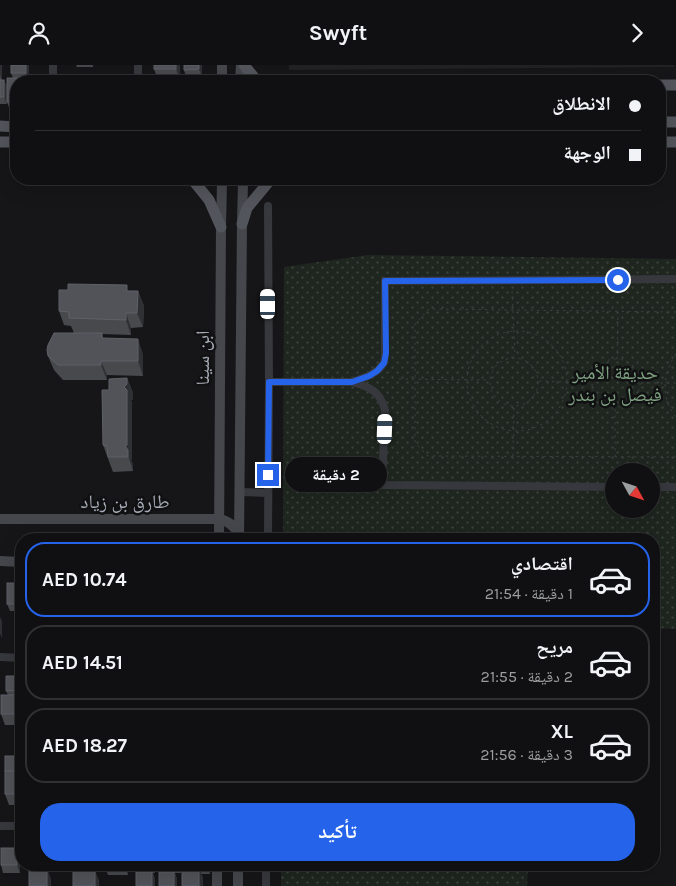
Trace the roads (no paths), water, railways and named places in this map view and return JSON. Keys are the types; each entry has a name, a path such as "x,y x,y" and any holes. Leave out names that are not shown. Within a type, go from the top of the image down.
{"main road":[{"path":"243,65 252,75"},
{"path":"197,185 209,200 221,227"},
{"path":"242,224 247,208 266,185"}],"street":[{"name":"ابن سينا","path":"219,533 222,185"},
{"name":"ابن سينا","path":"239,533 243,185"},
{"path":"268,206 268,533"},
{"path":"352,382 369,376 384,363 386,353 385,281 676,279"},
{"path":"269,382 352,382 368,387 377,393 383,401 385,410 382,485 605,487"},
{"path":"660,487 676,487"},
{"path":"240,493 268,493"},
{"name":"طارق بن زياد","path":"0,519 219,519"},
{"path":"219,519 232,524 237,533"},
{"path":"0,561 15,561"},
{"path":"0,657 15,657"},
{"path":"0,826 15,826"},
{"path":"217,871 217,886"},
{"path":"238,871 238,886"},
{"path":"266,871 266,886"}],"park label":[{"name":"حديقة الأمير فيصل بن بندر","path":"615,383"}]}
